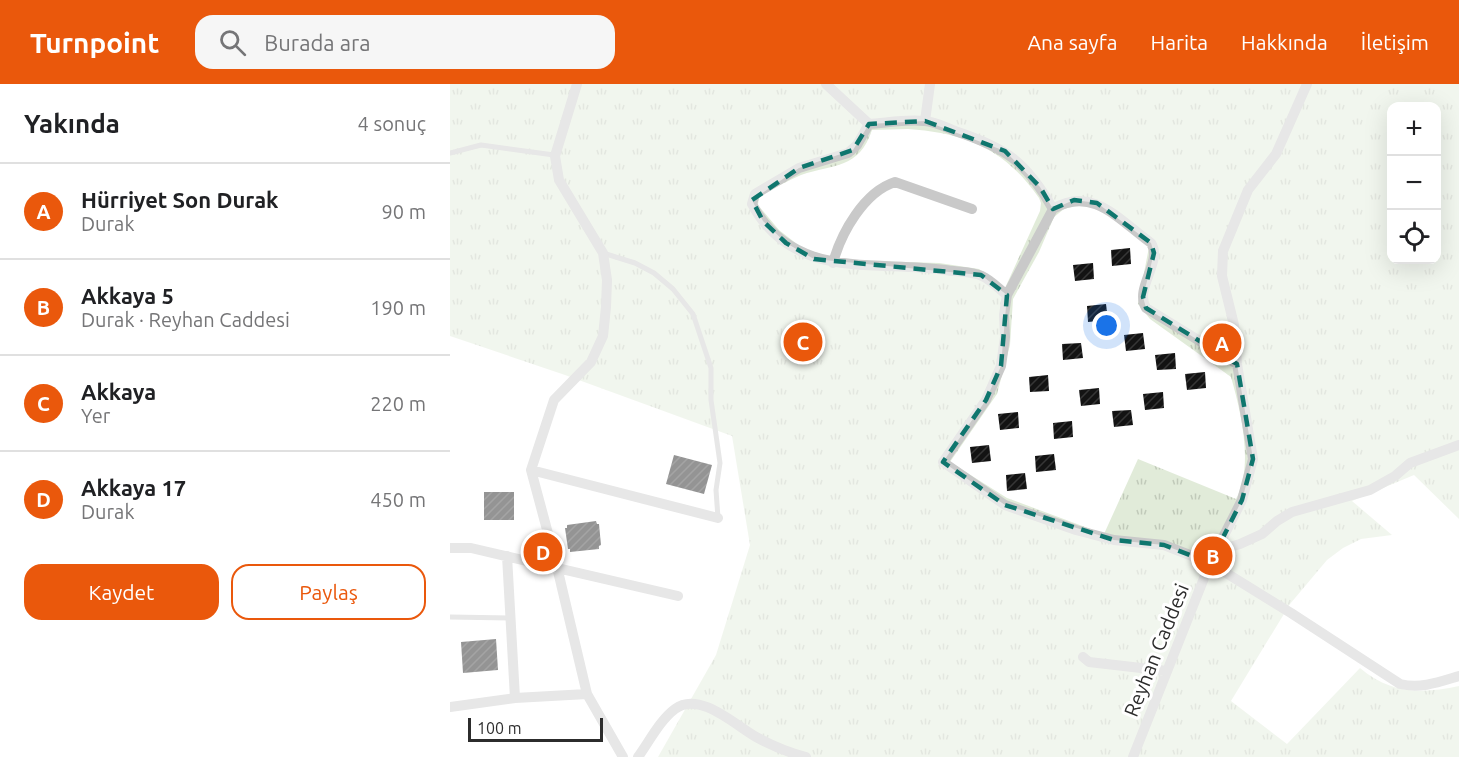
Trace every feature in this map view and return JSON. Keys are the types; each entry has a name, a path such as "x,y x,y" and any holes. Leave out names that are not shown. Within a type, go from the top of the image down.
{"street":[{"path":"577,84 555,156 560,180 603,253 607,280 603,336 591,362 554,400 531,470 587,694 623,757"},
{"path":"826,84 868,124 926,120 1005,151 1026,168 1053,209"},
{"path":"926,120 930,84"},
{"name":"Reyhan Caddesi","path":"1133,757 1213,557 1242,500 1253,459 1237,364 1234,325 1222,276 1223,251 1248,190 1276,154 1307,84"},
{"path":"868,124 853,150 800,168 755,194 752,200 757,213 786,243 814,259 845,265 936,269 981,275 1007,296"},
{"path":"833,262 845,230 855,216 885,185 895,182 972,209"},
{"path":"1237,364 1146,308 1143,297 1154,253 1151,243 1097,203 1086,200 1063,203 1053,209 1007,296 1001,366 986,400 943,462 1005,504 1076,530 1114,540 1164,545 1213,557 1272,601 1401,684 1414,687 1459,676"},
{"path":"1213,557 1262,534 1292,512 1370,490 1395,476 1410,463 1459,445"},
{"path":"531,470 718,518"},
{"path":"450,548 471,548 678,596"},
{"path":"507,556 515,698"},
{"path":"1083,657 1089,662 1167,671"},
{"path":"450,707 515,698 587,694"},
{"path":"638,757 677,707 686,703 695,703 725,716 758,738 806,757"}],"lane":[{"path":"450,153 481,145 555,156"},
{"path":"603,253 635,263 654,273 673,289 693,314 711,368 711,400 720,463 716,490 718,518"},
{"path":"450,617 511,618"}],"highlighted area":[{"path":"925,121 1005,151 1040,187 1053,209 1074,200 1097,203 1151,243 1154,253 1143,297 1146,308 1237,364 1253,459 1242,500 1210,563 1164,545 1114,540 1005,505 943,462 986,400 1001,366 1007,295 981,275 814,259 786,243 763,221 752,200 799,168 853,150 869,124"}],"green space":[{"path":"450,84 1459,84 1459,519 1414,475 1352,501 1392,535 1361,539 1343,548 1327,560 1290,604 1231,701 1287,744 1360,668 1383,683 1407,690 1432,690 1459,686 1459,757 658,757 716,655 750,545 732,436 450,336","holes":["908,129 948,135 982,147 1012,167 1039,198 1040,211 1005,288 979,269 939,263 839,260 802,248 779,230 758,205 759,196 790,180 853,158 867,143 872,130","1082,204 1099,207 1149,247 1138,304 1150,319 1231,377 1242,422 1245,455 1241,486 1236,499 1138,459 1104,534 1007,498 950,462 997,394 1010,345 1013,299 1039,252 1054,217 1064,209"]}],"building":[{"path":"1130,248 1131,264 1112,266 1111,250"},
{"path":"1093,263 1094,279 1075,281 1073,265"},
{"path":"1106,304 1108,320 1088,322 1087,306"},
{"path":"1143,333 1145,349 1126,351 1124,335"},
{"path":"1081,343 1083,358 1063,360 1062,344"},
{"path":"1175,353 1176,369 1157,370 1155,355"},
{"path":"1205,372 1206,388 1187,390 1185,374"},
{"path":"1048,375 1049,391 1030,392 1029,377"},
{"path":"1099,388 1100,404 1081,406 1079,390"},
{"path":"1163,392 1164,408 1145,410 1143,394"},
{"path":"1131,410 1133,425 1114,427 1112,411"},
{"path":"1018,412 1019,428 1000,430 998,414"},
{"path":"1072,421 1073,437 1054,439 1053,423"},
{"path":"989,445 991,461 972,463 970,447"},
{"path":"1054,454 1056,470 1036,472 1035,456"},
{"path":"674,455 712,465 704,494 666,484"},
{"path":"1025,473 1027,489 1007,491 1006,475"},
{"path":"484,492 514,492 514,520 484,520"},
{"path":"596,521 599,524 601,545 599,549 570,552 565,528 567,525"},
{"path":"496,639 498,670 463,673 461,642"}],"place":[{"name":"Akkaya","path":"803,342"},
{"name":"Hürriyet Son Durak","path":"1222,343"},
{"name":"Akkaya 17","path":"543,552"},
{"name":"Akkaya 5","path":"1213,556"}]}
